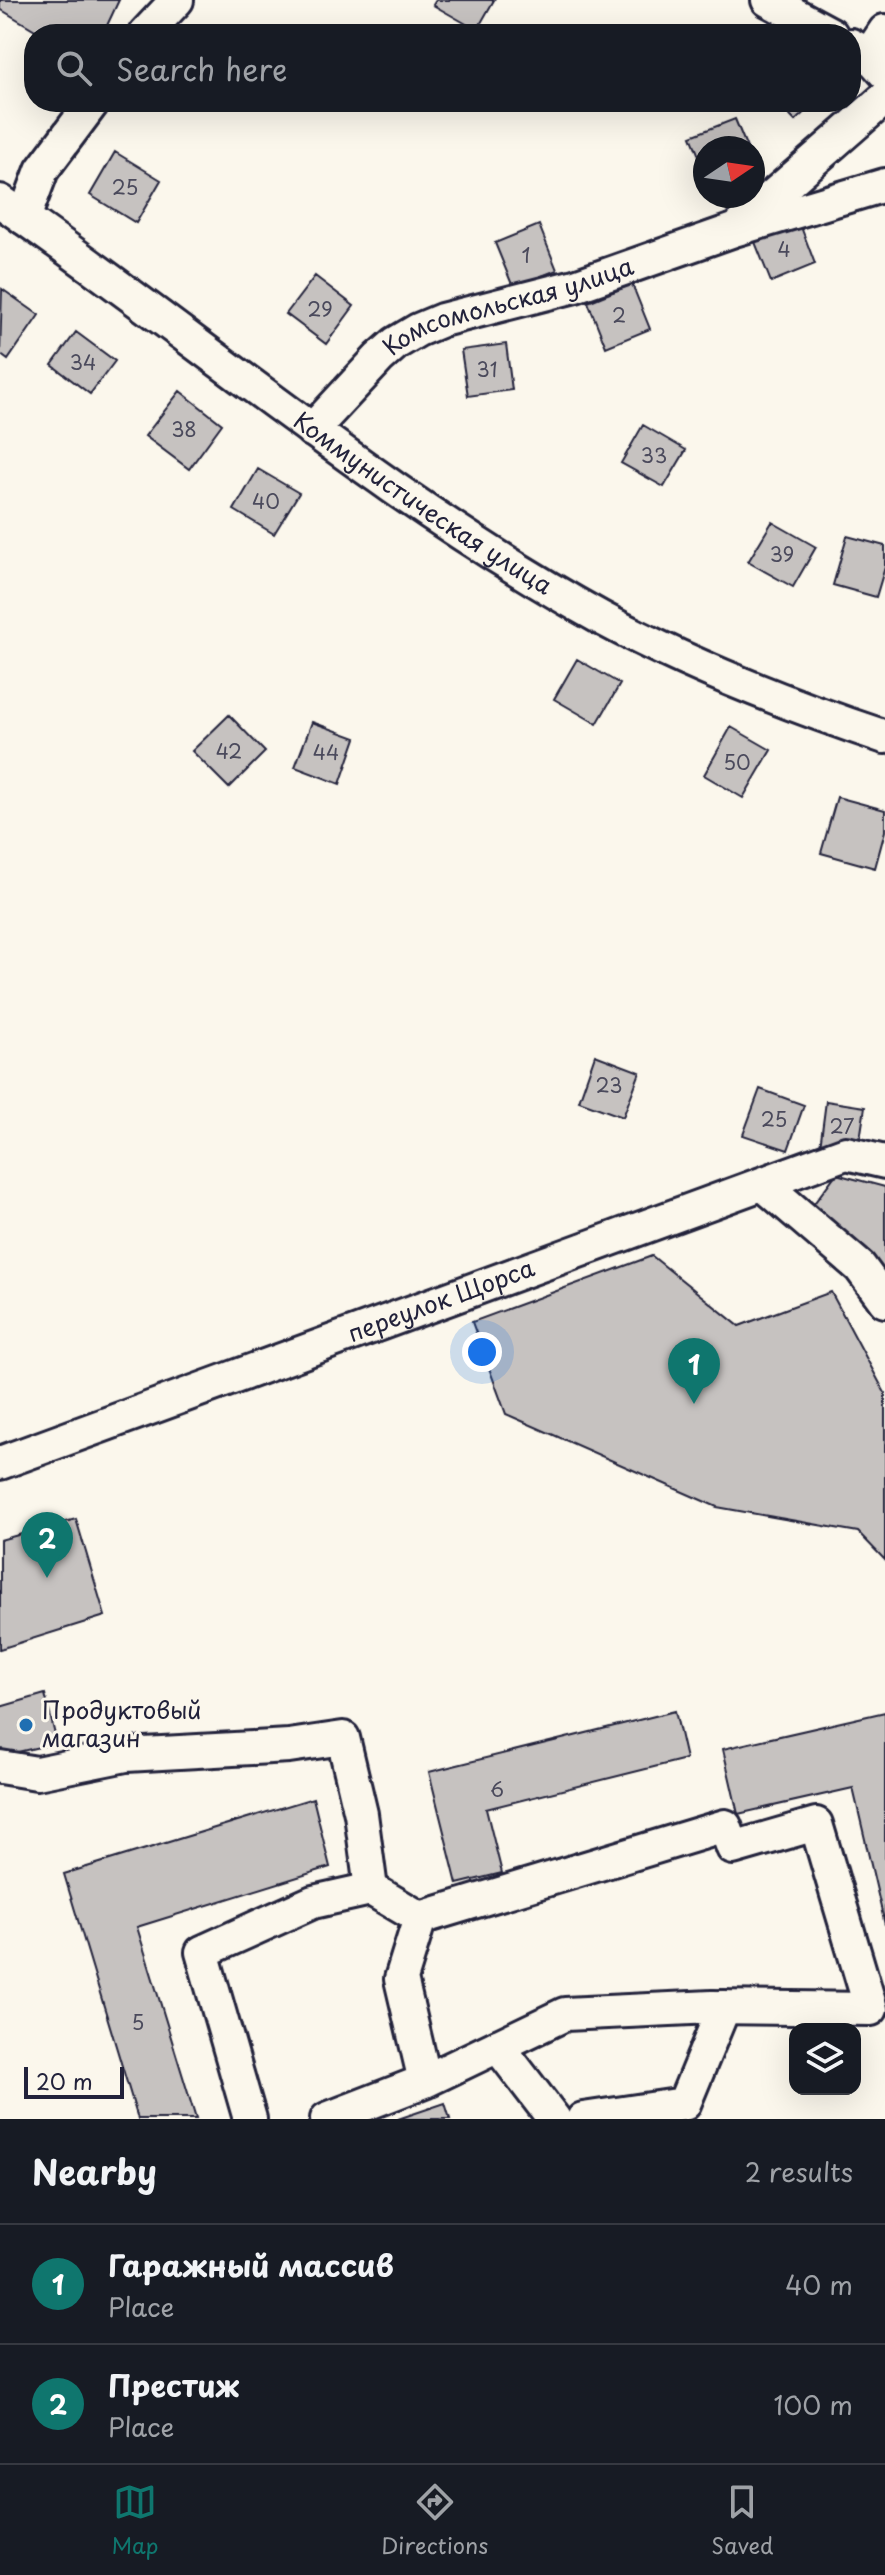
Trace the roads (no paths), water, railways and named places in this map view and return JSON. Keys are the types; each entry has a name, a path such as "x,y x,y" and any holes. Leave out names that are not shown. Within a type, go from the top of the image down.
{"street":[{"path":"154,24 177,0"},
{"path":"768,0 812,24"},
{"name":"Комсомольская улица","path":"734,230 885,98"},
{"path":"12,210 86,112"},
{"name":"Комсомольская улица","path":"312,430 379,358 418,330 442,320 575,286 734,230 885,185"},
{"name":"Коммунистическая улица","path":"12,210 101,271 312,430 456,530 601,618 781,702 885,737"},
{"name":"переулок Щорса","path":"0,1463 846,1153 885,1162"},
{"path":"763,1184 860,1267 885,1301"},
{"path":"0,1767 37,1773 126,1755 289,1746 343,1738 361,1814 371,1889"},
{"path":"250,2119 202,1952 313,1902 371,1889 420,1918 725,1826 733,1848 816,1824 878,2011 724,2007 565,2014 425,2081 327,2119"},
{"path":"420,1918 401,1979 425,2081"},
{"path":"583,2119 684,2104 724,2007"},
{"path":"498,2046 554,2119"}],"place":[{"name":"Гаражный массив","path":"694,1404"},
{"name":"Престиж","path":"47,1578"},
{"name":"Продуктовый магазин","path":"26,1725"}]}
